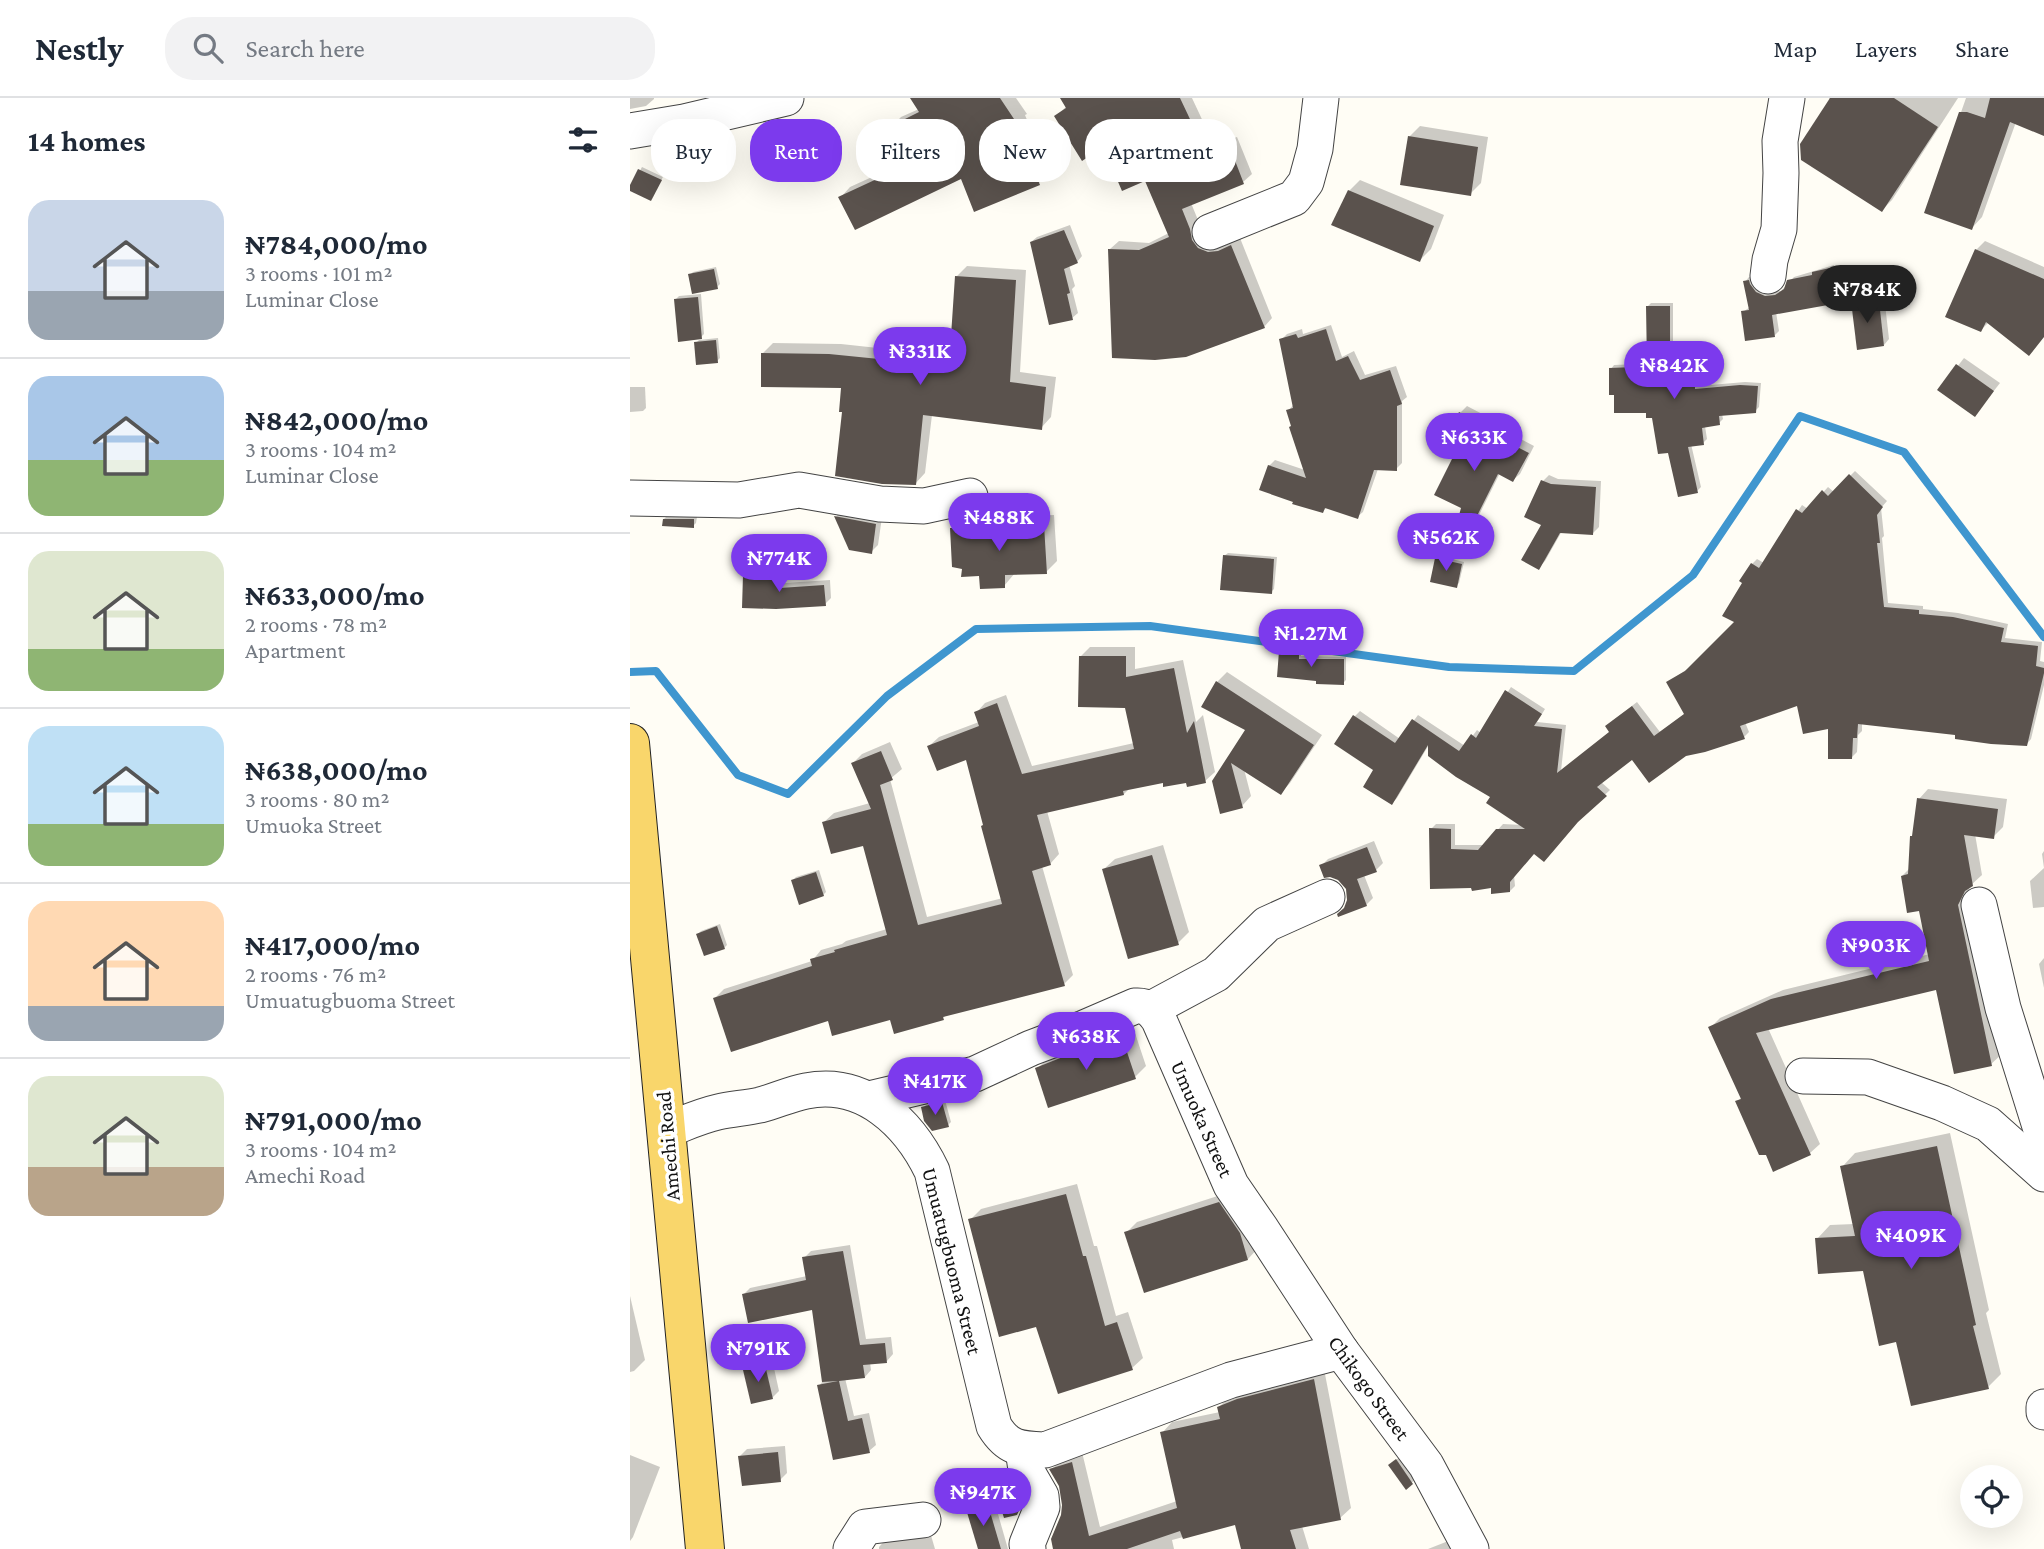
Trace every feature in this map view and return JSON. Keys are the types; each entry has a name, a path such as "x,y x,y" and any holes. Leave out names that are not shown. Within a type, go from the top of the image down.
{"main road":[{"name":"Amechi Road","path":"630,743 705,1549"}],"street":[{"path":"630,131 684,122 786,98"},
{"path":"1210,232 1294,198 1307,182 1315,149 1321,98"},
{"path":"1768,276 1779,229 1780,141 1787,98"},
{"path":"630,498 739,500 799,490 880,504 924,506 970,496"},
{"path":"869,1099 968,1076 1135,1006 1151,1009 1216,974 1267,924 1327,898"},
{"path":"1979,905 2004,1008 2044,1139"},
{"name":"Umuoka Street","path":"1151,1009 1164,1032 1231,1185 1262,1230"},
{"path":"1804,1076 1868,1077 1942,1103 1988,1124 2044,1174"},
{"name":"Umuatugbuoma Street","path":"667,1130 717,1112 823,1089 839,1090 869,1099 902,1124 921,1148 932,1171 994,1426 1001,1438 1012,1446 1023,1449"},
{"name":"Chikogo Street","path":"1262,1230 1341,1351 1426,1465 1471,1549"},
{"path":"1028,1549 1027,1544 1042,1507 1041,1496 1026,1470 1023,1449 1045,1450 1231,1380 1341,1351"},
{"path":"851,1549 865,1527 923,1520"}],"building":[{"path":"910,98 1000,98 1014,119 979,119 979,182 1039,182 1040,185 974,212 962,182 965,182 965,119 905,119 919,112"},
{"path":"1060,98 1180,98 1190,119 1085,119 1085,159 1082,161 1071,143 1071,119 1056,119 1054,116 1066,108"},
{"path":"1830,98 1894,98 1938,127 1882,212 1801,160 1800,144"},
{"path":"1990,98 2044,98 2044,136 2010,122 1972,230 1924,213 1959,112 1985,118"},
{"path":"1408,136 1478,147 1471,196 1400,185"},
{"path":"1237,166 1244,184 1182,209 1192,240 1198,248 1208,252 1231,245 1265,328 1186,357 1155,360 1112,358 1108,249 1139,250 1169,237 1145,182 1237,182"},
{"path":"638,169 651,175 651,182 661,182 651,201 630,191"},
{"path":"870,182 955,182 855,230 838,197"},
{"path":"1118,182 1143,182 1122,191"},
{"path":"1348,190 1434,226 1420,262 1331,225"},
{"path":"1064,230 1078,263 1064,269 1073,320 1049,325 1030,242"},
{"path":"1975,249 2044,279 2044,337 2029,356 1986,322 1981,332 1945,317"},
{"path":"1830,268 1839,303 1772,315 1775,337 1745,341 1741,311 1749,310 1743,281 1749,280 1756,292 1765,296 1775,295 1784,289 1787,280"},
{"path":"714,269 718,289 692,294 688,274"},
{"path":"955,276 1016,280 1010,382 1046,387 1042,430 923,415 916,485 882,484 835,476 842,412 839,412 841,388 761,387 761,353 829,354 949,366"},
{"path":"698,297 702,339 678,342 674,299"},
{"path":"1866,299 1880,310 1884,346 1857,350 1851,301"},
{"path":"1646,306 1670,306 1673,384 1695,383 1695,389 1758,386 1756,413 1719,416 1720,425 1702,428 1704,445 1688,447 1698,493 1678,497 1668,453 1658,454 1652,418 1646,418 1646,413 1614,413 1614,395 1609,395 1609,368 1647,365"},
{"path":"1326,329 1336,361 1348,356 1360,380 1390,370 1402,404 1397,406 1397,471 1374,470 1358,519 1325,508 1323,513 1292,504 1293,502 1259,490 1268,465 1306,478 1289,427 1291,426 1286,410 1293,408 1279,339 1296,334 1298,338"},
{"path":"716,340 718,363 696,365 694,342"},
{"path":"1956,364 1994,391 1975,417 1937,390"},
{"path":"1459,412 1482,424 1480,428 1529,453 1513,482 1498,474 1471,528 1479,530 1473,551 1450,548 1461,508 1434,495 1454,455 1440,447"},
{"path":"1849,474 1883,507 1877,515 1880,543 1877,543 1884,607 1919,610 1919,614 1953,617 2004,628 2001,642 2038,646 2036,666 2044,668 2044,673 2027,746 1991,744 1955,739 1955,735 1858,724 1857,738 1853,738 1852,759 1828,759 1828,729 1803,734 1797,706 1740,726 1745,739 1686,756 1649,783 1632,760 1597,787 1607,796 1578,822 1544,862 1534,854 1510,882 1510,892 1491,894 1491,888 1472,891 1471,888 1430,889 1429,828 1451,829 1451,849 1478,850 1496,829 1525,829 1486,803 1490,797 1428,756 1428,745 1392,805 1363,787 1373,770 1334,744 1353,715 1395,743 1412,719 1459,751 1471,734 1476,738 1505,690 1542,714 1534,726 1562,729 1557,773 1609,732 1605,726 1632,706 1654,736 1684,714 1666,682 1685,671 1734,622 1722,616 1751,563 1759,568 1796,509 1802,513 1822,490 1828,496"},
{"path":"1541,480 1551,484 1596,487 1593,535 1560,533 1539,570 1521,560 1541,525 1524,517"},
{"path":"834,516 876,524 872,554 849,550"},
{"path":"663,519 694,519 694,528 662,526"},
{"path":"1044,525 1047,574 1005,575 1005,588 980,589 979,576 961,577 962,569 952,567 950,528"},
{"path":"1223,555 1274,559 1272,594 1220,590"},
{"path":"1435,558 1462,564 1457,588 1430,582"},
{"path":"743,575 780,576 780,588 824,585 826,606 742,608"},
{"path":"1279,651 1299,653 1299,659 1344,659 1344,685 1316,684 1316,681 1277,677"},
{"path":"1079,656 1126,656 1126,677 1174,668 1187,733 1194,721 1206,783 1187,787 1186,783 1163,787 1163,783 1037,815 1051,865 1032,871 1065,986 943,1017 944,1020 894,1034 890,1020 832,1036 828,1021 731,1052 713,998 812,966 810,959 835,952 834,950 887,935 863,846 831,854 822,822 871,809 851,763 881,751 893,780 880,785 918,925 1002,904 966,760 937,771 927,746 979,726 974,712 997,703 1022,774 1134,749 1125,708 1078,707"},
{"path":"1216,681 1314,745 1281,795 1231,763 1243,808 1220,814 1212,781 1245,730 1201,707"},
{"path":"1917,798 1998,809 1994,839 1964,835 1973,886 1965,891 1958,905 1992,1066 1954,1074 1936,990 1756,1033 1811,1155 1773,1172 1766,1155 1759,1155 1735,1101 1741,1099 1708,1027 1771,999 1929,961 1919,911 1907,913 1901,876 1908,874 1910,836"},
{"path":"1367,847 1377,872 1357,879 1367,906 1338,917 1337,914 1344,908 1347,900 1346,889 1338,880 1324,878 1319,865"},
{"path":"1152,855 1179,945 1128,959 1102,869"},
{"path":"816,872 824,896 799,905 791,880"},
{"path":"717,926 725,949 704,956 696,934"},
{"path":"1121,1034 1136,1079 1048,1108 1035,1068"},
{"path":"942,1102 949,1127 932,1131 924,1121 921,1107"},
{"path":"1937,1146 1976,1325 1973,1326 1989,1389 1911,1406 1896,1342 1879,1346 1863,1271 1818,1274 1815,1238 1855,1236 1840,1166"},
{"path":"1066,1194 1105,1326 1117,1322 1133,1370 1058,1394 1036,1327 999,1337 968,1219"},
{"path":"1219,1202 1240,1233 1248,1260 1144,1293 1124,1232"},
{"path":"843,1251 860,1345 885,1343 887,1363 863,1365 865,1378 839,1381 848,1421 862,1418 870,1453 833,1460 817,1385 838,1381 822,1382 812,1310 748,1323 742,1294 806,1280 802,1257"},
{"path":"765,1365 773,1399 751,1404 743,1370"},
{"path":"1314,1379 1341,1520 1290,1530 1296,1549 1241,1549 1235,1525 1183,1539 1180,1531 1127,1549 1053,1549 1051,1539 1061,1515 1062,1505 1059,1486 1049,1469 1072,1462 1089,1536 1177,1508 1160,1432 1220,1419 1217,1407 1237,1399"},
{"path":"778,1452 781,1482 742,1486 738,1456"},
{"path":"1396,1459 1413,1484 1406,1490 1388,1465"},
{"path":"1018,1496 1022,1504 1017,1515 1004,1518 999,1502"},
{"path":"988,1505 1001,1549 978,1549 966,1509"}],"waterway":[{"path":"630,672 656,671 738,775 788,794 887,696 976,629 1150,626 1449,667 1574,671 1693,575 1800,416 1904,452 2044,637"}]}
